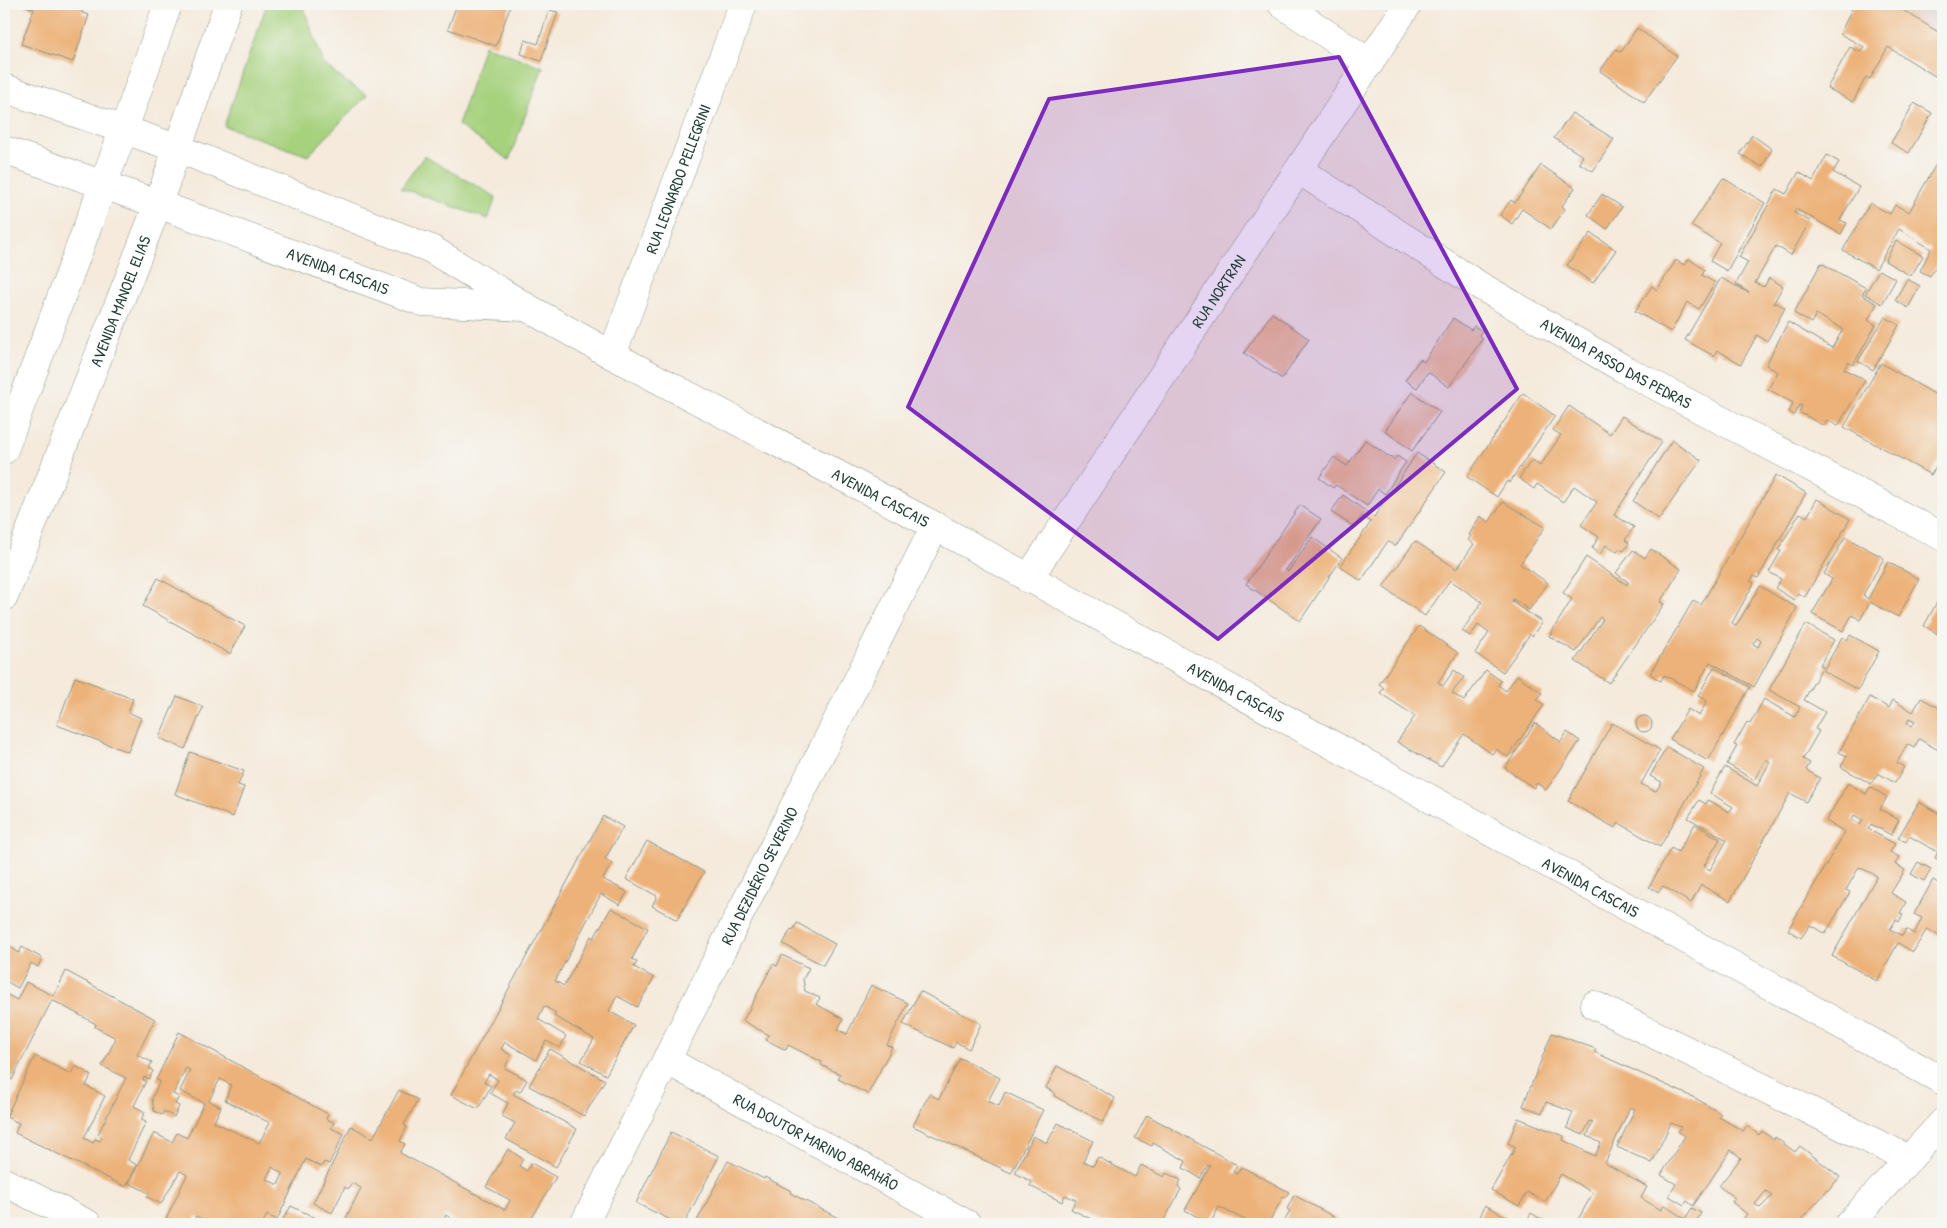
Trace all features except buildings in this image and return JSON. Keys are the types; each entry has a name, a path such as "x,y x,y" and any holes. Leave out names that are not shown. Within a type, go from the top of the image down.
{"street":[{"path":"4,450 104,184 168,4"},
{"name":"AVENIDA MANOEL ELIAS","path":"4,597 179,149 228,4"},
{"name":"RUA LEONARDO PELLEGRINI","path":"612,355 743,4"},
{"path":"1282,4 1370,63"},
{"name":"RUA NORTRAN","path":"1028,579 1300,171 1408,4"},
{"name":"AVENIDA CASCAIS","path":"4,88 124,128 431,249 526,308 935,526 1028,579 1943,1081"},
{"name":"AVENIDA CASCAIS","path":"4,150 104,184 422,302 526,308"},
{"name":"AVENIDA PASSO DAS PEDRAS","path":"1300,171 1477,284 1624,370 1943,537"},
{"name":"RUA DEZIDÉRIO SEVERINO","path":"584,1224 935,526"},
{"path":"1594,1006 1908,1159"},
{"name":"RUA DOUTOR MARINO ABRAHÃO","path":"666,1060 967,1224"},
{"path":"1849,1224 1943,1122"},
{"path":"4,1182 88,1224"}],"highlighted area":[{"path":"1339,57 1517,389 1218,639 908,407 1049,99"}],"shaded area":[{"path":"1850,4 1943,4 1943,59"}],"green space":[{"path":"267,4 298,4 303,6 324,64 346,82 367,95 308,156 224,126"},
{"path":"484,45 543,67 509,160 458,125"},
{"path":"424,156 496,197 488,219 401,188"}]}
